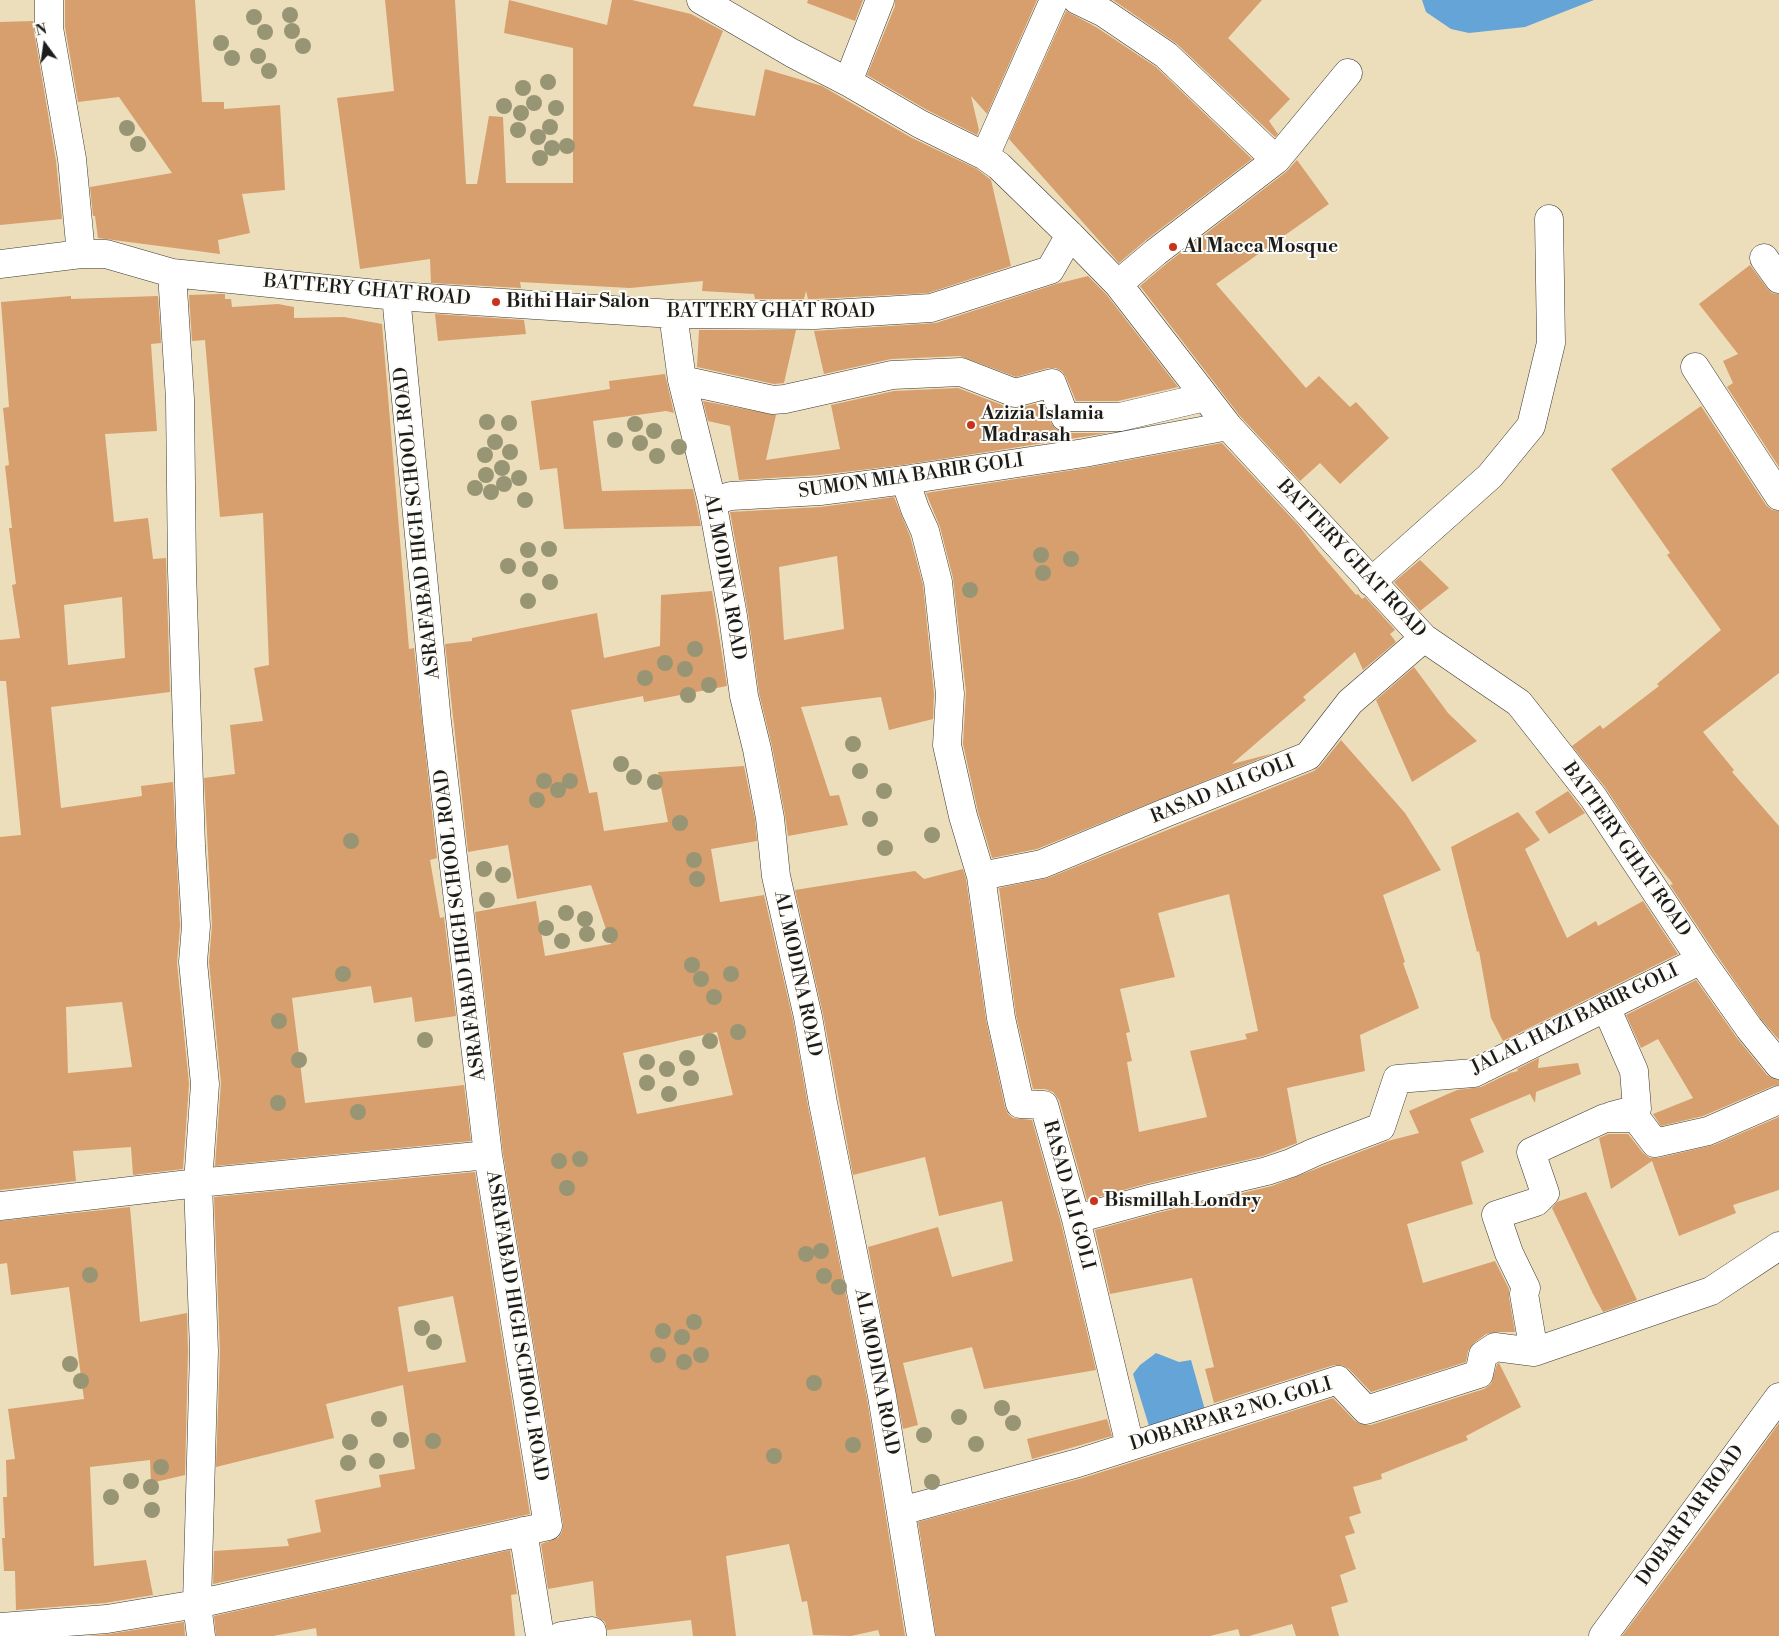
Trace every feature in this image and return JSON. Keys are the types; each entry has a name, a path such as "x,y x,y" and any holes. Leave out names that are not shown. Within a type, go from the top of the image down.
{"street":[{"path":"49,0 49,28 72,159 81,254"},
{"name":"BATTERY GHAT ROAD","path":"701,0 920,124 985,156 999,166 1070,235 1118,284 1228,426 1424,638 1518,703 1593,797 1701,960 1749,1028 1779,1065"},
{"path":"848,82 880,0"},
{"path":"985,156 1054,0"},
{"path":"1077,0 1104,13 1166,55 1276,160"},
{"path":"1118,284 1156,252 1276,160 1348,73"},
{"path":"1371,582 1490,476 1531,426 1551,343 1550,219"},
{"name":"BATTERY GHAT ROAD","path":"0,264 81,254 106,254 172,273 396,296 672,314 815,315 931,308 1050,270 1070,235"},
{"path":"172,273 180,399 182,571 190,826 196,926 193,962 205,1084 198,1184 204,1351 197,1604 200,1636"},
{"name":"ASRAFABAD HIGH SCHOOL ROAD","path":"396,296 437,722 488,1154 548,1526 523,1531"},
{"name":"AL MODINA ROAD","path":"672,314 682,380 712,501 734,616 744,696 757,749 770,818 776,876 808,1017 825,1112 882,1396 921,1636"},
{"path":"1695,367 1779,496"},
{"path":"682,380 773,400 785,400 892,376 961,372 1015,394 1052,384 1065,417 1120,417 1205,397"},
{"name":"SUMON MIA BARIR GOLI","path":"712,501 731,496 820,491 906,480 1084,452 1228,426"},
{"name":"RASAD ALI GOLI","path":"906,480 915,509 925,531 938,582 950,694 947,745 962,816 981,876 1001,1018 1020,1104 1044,1105 1076,1219 1130,1446"},
{"name":"RASAD ALI GOLI","path":"981,876 1042,864 1308,756 1350,702 1424,638"},
{"name":"JALAL HAZI BARIR GOLI","path":"1076,1219 1267,1171 1381,1127 1397,1079 1474,1073 1701,960"},
{"path":"1534,1352 1524,1294 1526,1288 1509,1253 1496,1215 1536,1202 1545,1192 1530,1152 1605,1118 1637,1109 1634,1071 1606,1007"},
{"path":"1605,1118 1636,1118 1656,1143 1708,1131 1779,1100"},
{"path":"0,1206 488,1154"},
{"name":"DOBARPAR 2 NO. GOLI","path":"901,1511 1078,1463 1338,1380 1366,1410 1479,1374 1483,1355 1495,1347 1534,1352 1711,1291 1779,1246"},
{"name":"DOBAR PAR ROAD","path":"1603,1636 1779,1396"},
{"path":"0,1627 107,1619 197,1604 523,1531 540,1636"},
{"path":"561,1636 592,1632 592,1636"}],"water":[{"path":"1422,0 1594,0 1525,27 1469,33 1451,29 1426,12"},
{"path":"1156,1353 1179,1362 1191,1360 1205,1410 1149,1426 1133,1374 1140,1365"}],"building":[{"path":"65,0 195,0 202,102 224,102 224,109 280,105 285,190 242,194 250,233 218,240 220,254 98,238 95,216 93,216 90,187 172,173 119,97 78,102 65,27"},
{"path":"385,0 455,0 466,184 477,184 489,116 503,117 506,183 573,183 573,48 504,33 509,0 607,25 612,0 632,0 691,14 723,31 693,106 755,116 765,69 822,86 912,138 977,169 991,180 1011,266 928,293 815,299 808,299 806,291 804,299 755,299 754,294 702,291 703,281 630,288 520,282 521,288 431,283 430,259 360,269 337,98 394,91"},
{"path":"808,0 863,0 855,21 807,3"},
{"path":"895,0 1037,0 987,114 971,96 979,130 977,135 927,110 867,75 895,6"},
{"path":"1113,0 1262,0 1228,38 1290,99 1269,121 1278,134 1275,137 1177,44"},
{"path":"1066,11 1096,27 1156,67 1252,159 1119,263 1009,139"},
{"path":"33,21 56,161 62,219 0,225 0,22"},
{"path":"1297,160 1329,204 1216,284 1306,388 1319,376 1350,407 1356,402 1389,438 1340,484 1320,463 1300,481 1240,416 1140,286 1286,172"},
{"path":"1750,265 1772,293 1779,294 1779,467 1727,387 1733,383 1723,361 1738,354 1699,304"},
{"path":"1088,276 1106,294 1178,387 1118,401 1076,401 1066,377 1062,371 1056,368 1048,368 1016,377 960,356 891,359 824,374 814,331 936,323 1056,284"},
{"path":"225,294 225,299 231,299 232,307 278,304 294,307 294,318 344,317 382,324 409,649 414,648 437,858 430,860 440,918 444,917 456,1016 415,1022 412,997 374,1003 371,986 292,998 305,1103 464,1085 471,1141 215,1166 221,1083 209,962 212,925 204,778 235,774 230,725 263,721 254,668 269,665 263,513 220,517 205,340 192,341 189,295"},
{"path":"71,296 71,299 158,296 161,343 151,344 157,431 105,434 114,522 148,518 153,559 166,558 170,692 51,707 61,808 142,796 141,786 173,782 180,926 177,963 189,1084 183,1169 133,1175 131,1147 73,1151 76,1181 0,1190 0,837 21,835 6,681 0,681 0,640 20,638 12,585 16,584 9,528 12,528 5,466 9,465 3,408 9,407 1,302","holes":["122,597 125,658 68,665 64,605","122,1002 132,1067 68,1073 66,1007"]},
{"path":"435,314 524,320 526,334 438,341"},
{"path":"699,330 796,330 784,383 774,384 697,367"},
{"path":"665,374 674,413 666,411 593,421 602,491 693,489 701,526 564,529 557,468 540,470 531,401 610,389 609,381"},
{"path":"958,388 1010,408 1019,408 1042,402 1051,423 1056,429 1064,433 1108,433 903,465 819,475 739,480 730,426 708,421 703,401 776,415 766,460 840,449 831,405 894,391"},
{"path":"1701,406 1766,505 1772,510 1779,511 1779,673 1703,732 1734,770 1732,772 1779,826 1779,1040 1761,1019 1714,951 1670,885 1673,884 1648,852 1605,787 1572,746 1600,725 1603,729 1659,686 1657,684 1721,630 1667,555 1670,553 1611,469"},
{"path":"1222,443 1300,527 1356,595 1358,594 1362,599 1365,597 1395,630 1390,634 1396,642 1363,670 1355,652 1303,697 1306,700 1232,764 1274,753 1037,849 992,858 978,812 963,744 966,692 953,578 940,527 926,493 1086,468"},
{"path":"894,497 910,536 923,585 934,694 933,719 889,730 881,697 801,707 830,796 839,795 848,825 788,836 772,746 759,693 748,613 730,512 821,507","holes":["837,556 844,629 784,640 779,567"]},
{"path":"1420,560 1449,588 1420,611 1394,582"},
{"path":"712,591 727,686 644,702 643,696 571,710 589,793 597,792 604,831 668,822 658,772 744,766 755,820 757,841 711,849 720,902 764,895 793,1020 808,1106 867,1399 905,1636 880,1636 878,1630 851,1636 813,1635 807,1601 802,1602 789,1544 726,1556 736,1636 693,1636 691,1620 607,1630 605,1622 596,1616 593,1581 548,1589 541,1544 558,1538 562,1532 563,1524 503,1153 475,912 536,901 545,956 611,944 591,885 517,899 508,845 468,852 445,644 472,641 472,638 597,613 604,658 660,646 661,595","holes":["717,1032 733,1095 637,1114 623,1053"]},
{"path":"1414,667 1448,713 1477,741 1412,782 1376,700"},
{"path":"1341,740 1405,813 1441,870 1383,895 1405,962 1403,963 1419,1008 1360,1035 1365,1071 1287,1088 1297,1143 1263,1156 1087,1200 1059,1100 1053,1092 1045,1089 1033,1089 1016,1015 999,888 1048,878 1314,771","holes":["1229,894 1258,1031 1245,1034 1247,1039 1190,1051 1207,1117 1139,1132 1127,1062 1132,1061 1126,1033 1130,1032 1120,989 1175,977 1158,913"]},
{"path":"1568,791 1585,813 1549,834 1535,812"},
{"path":"1518,812 1540,840 1525,849 1567,938 1596,921 1598,926 1643,901 1678,954 1503,1041 1491,1018 1479,951 1477,952 1451,847"},
{"path":"963,869 986,1020 1005,1107 1008,1114 1013,1118 1032,1120 1061,1223 1096,1370 984,1389 972,1347 903,1363 918,1425 903,1429 868,1247 938,1227 952,1277 1013,1261 1002,1201 939,1216 925,1157 853,1175 823,1014 795,890 915,871 924,879"},
{"path":"1696,980 1737,1038 1767,1075 1779,1080 1779,1085 1703,1116 1661,1126 1653,1114 1693,1098 1658,1039 1641,1048 1626,1015"},
{"path":"1539,1058 1538,1068 1578,1063 1581,1074 1536,1092 1535,1103 1530,1094 1470,1119 1484,1152 1461,1162 1473,1204 1407,1224 1423,1283 1495,1261 1509,1289 1515,1332 1486,1334 1474,1343 1468,1351 1466,1362 1371,1392 1349,1369 1342,1365 1334,1365 1214,1403 1205,1369 1214,1367 1192,1278 1110,1294 1095,1230 1157,1213 1272,1186 1388,1141 1419,1133 1409,1111 1457,1090 1481,1087 1518,1071 1517,1069"},
{"path":"1779,1117 1779,1190 1733,1205 1736,1213 1679,1236 1652,1161 1611,1189 1599,1138 1608,1134 1628,1134 1643,1153 1650,1158 1658,1158 1714,1145"},
{"path":"475,1172 530,1514 213,1584 214,1551 289,1546 287,1539 321,1532 315,1500 381,1487 379,1475 415,1469 403,1385 326,1404 334,1438 216,1467 220,1351 214,1197","holes":["453,1296 466,1362 408,1372 398,1307"]},
{"path":"1586,1192 1637,1300 1603,1312 1552,1208 1557,1202"},
{"path":"130,1207 140,1322 187,1313 185,1475 151,1483 150,1460 90,1467 94,1566 146,1560 153,1595 105,1603 16,1610 15,1571 4,1571 2,1538 5,1538 3,1497 7,1497 6,1460 15,1459 8,1409 84,1399 69,1287 11,1295 7,1263 0,1264 0,1221"},
{"path":"1499,1363 1521,1407 1466,1436 1468,1440 1381,1474 1382,1479 1353,1487 1361,1513 1349,1517 1355,1533 1345,1536 1356,1569 1340,1575 1348,1602 1331,1607 1339,1636 1296,1636 1292,1624 1249,1636 1240,1636 1238,1629 1210,1636 936,1636 918,1522 1083,1478 1333,1398 1355,1421 1363,1425 1371,1425 1484,1389 1491,1384 1497,1364"},
{"path":"1107,1419 1112,1436 1032,1459 1027,1439"},
{"path":"1779,1423 1779,1636 1622,1636 1739,1480"},
{"path":"510,1550 517,1594 511,1595 515,1636 317,1636 316,1628 273,1636 216,1636 214,1616"},
{"path":"184,1622 185,1636 89,1636 109,1634"}],"place":[{"name":"Al Macca Mosque","path":"1173,247"},
{"name":"Bithi Hair Salon","path":"496,302"},
{"name":"Azizia Islamia Madrasah","path":"971,425"},
{"name":"Bismillah Londry","path":"1094,1201"}]}
